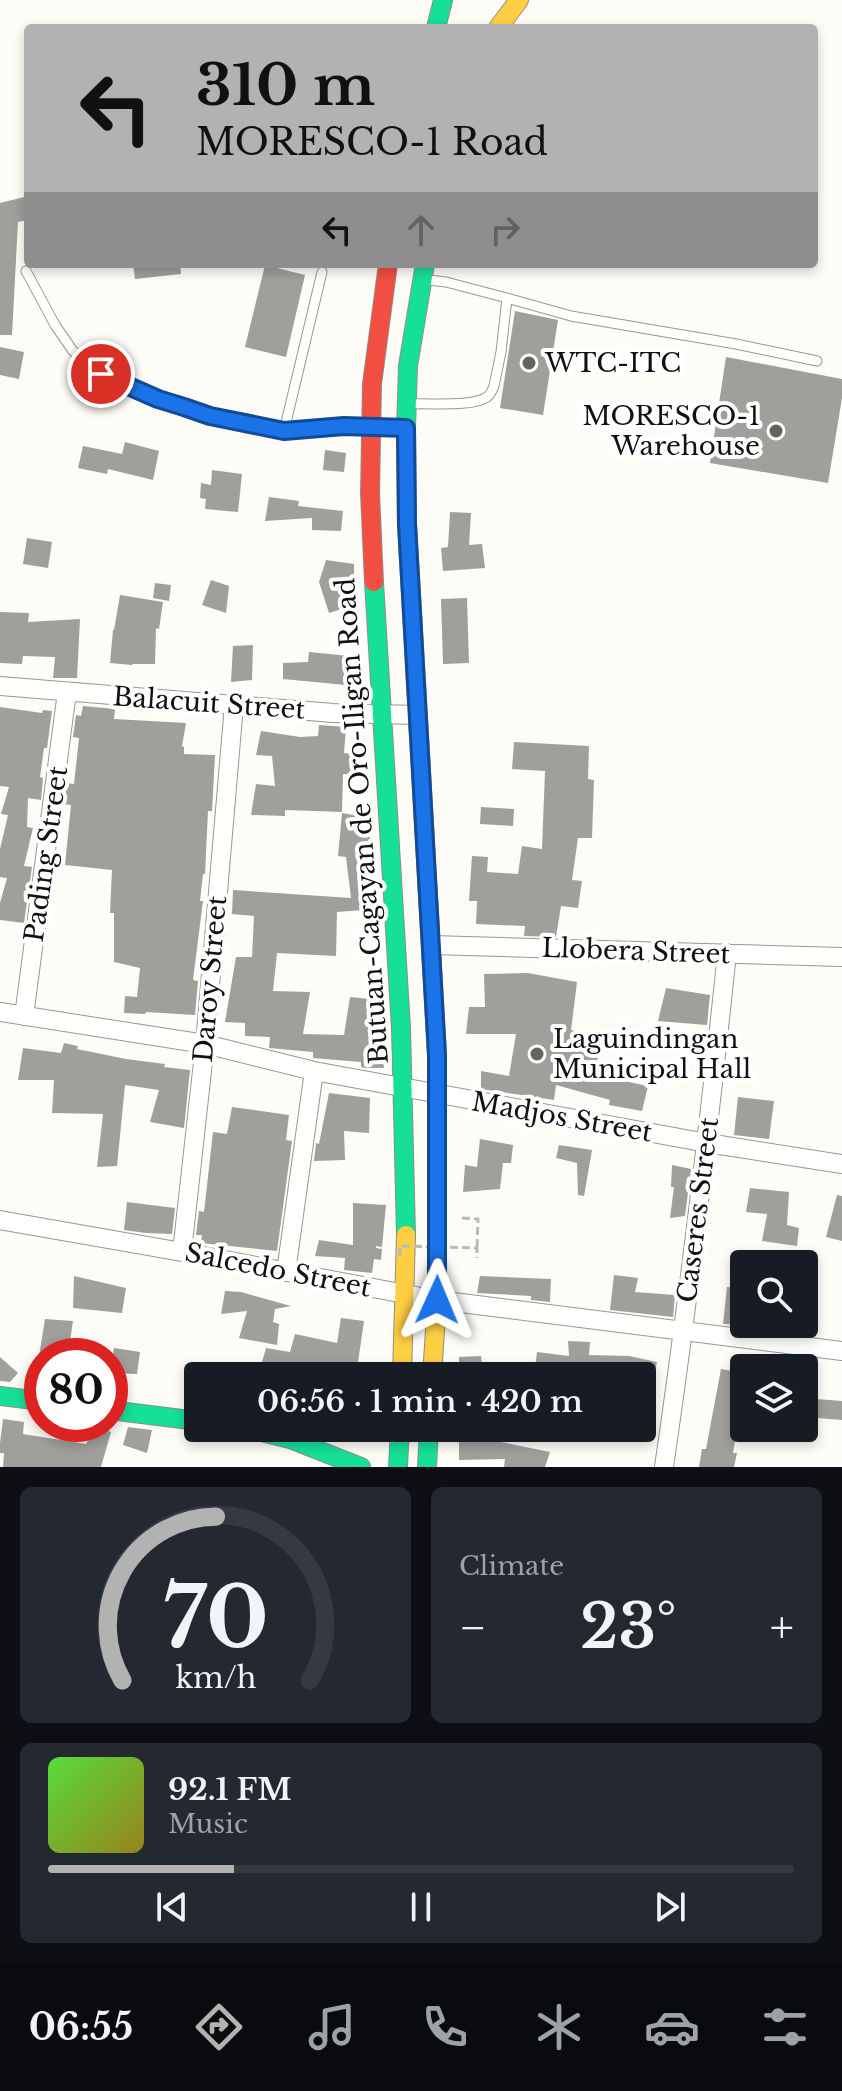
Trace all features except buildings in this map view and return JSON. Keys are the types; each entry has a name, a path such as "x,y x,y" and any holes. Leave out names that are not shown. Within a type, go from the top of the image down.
{"main road":[{"path":"437,24 443,0"},
{"path":"501,24 519,0"},
{"name":"Butuan-Cagayan de Oro-Iligan Road","path":"387,268 372,380 377,428 371,543 405,1087 407,1295 403,1362"},
{"path":"423,271 408,366 406,404 400,428 438,1094 437,1300 433,1362"},
{"path":"0,1396 24,1399"},
{"path":"128,1412 184,1419"},
{"path":"300,1442 361,1467"},
{"path":"398,1467 399,1442"},
{"path":"427,1467 428,1442"}],"street":[{"name":"Balacuit Street","path":"0,686 234,705 418,715"},
{"name":"Pading Street","path":"24,1016 67,692"},
{"name":"Daroy Street","path":"182,1252 205,1044 234,705"},
{"name":"Llobera Street","path":"431,945 842,957"},
{"name":"Caseres Street","path":"664,1467 684,1332 727,953"},
{"name":"Madjos Street","path":"0,1012 205,1044 314,1071 707,1143 842,1164"},
{"path":"286,1272 314,1071"},
{"name":"Salcedo Street","path":"0,1220 437,1300 842,1351"}],"lane":[{"path":"26,271 73,351 101,374 158,399 210,416 284,431 344,426 377,428"},
{"path":"423,271 446,282 571,316 817,361"},
{"path":"284,431 322,272"},
{"path":"406,404 468,402 490,394 501,352 507,298"}],"path":[{"path":"477,1258 478,1219"},
{"path":"400,1256 400,1246 477,1248"}],"traffic: fast":[{"path":"437,24 443,0"},
{"path":"424,268 408,366 407,524 437,1055 437,1253"},
{"path":"374,582 401,1028 406,1235"},
{"path":"0,1396 24,1399"},
{"path":"128,1412 184,1419"},
{"path":"298,1442 361,1467"},
{"path":"398,1467 399,1442"},
{"path":"427,1467 428,1442"}],"traffic: slow":[{"path":"501,24 519,0"},
{"path":"402,1362 406,1235"},
{"path":"433,1362 437,1253"}],"traffic: jam":[{"path":"374,582 370,493 372,384 387,268"}],"place":[{"name":"WTC-ITC","path":"529,363"},
{"name":"MORESCO-1 Warehouse","path":"776,431"},
{"name":"Laguindingan Municipal Hall","path":"537,1054"}],"route":[{"path":"101,374 158,399 210,416 284,431 344,426 406,428 407,524 437,1055 437,1300"}]}
